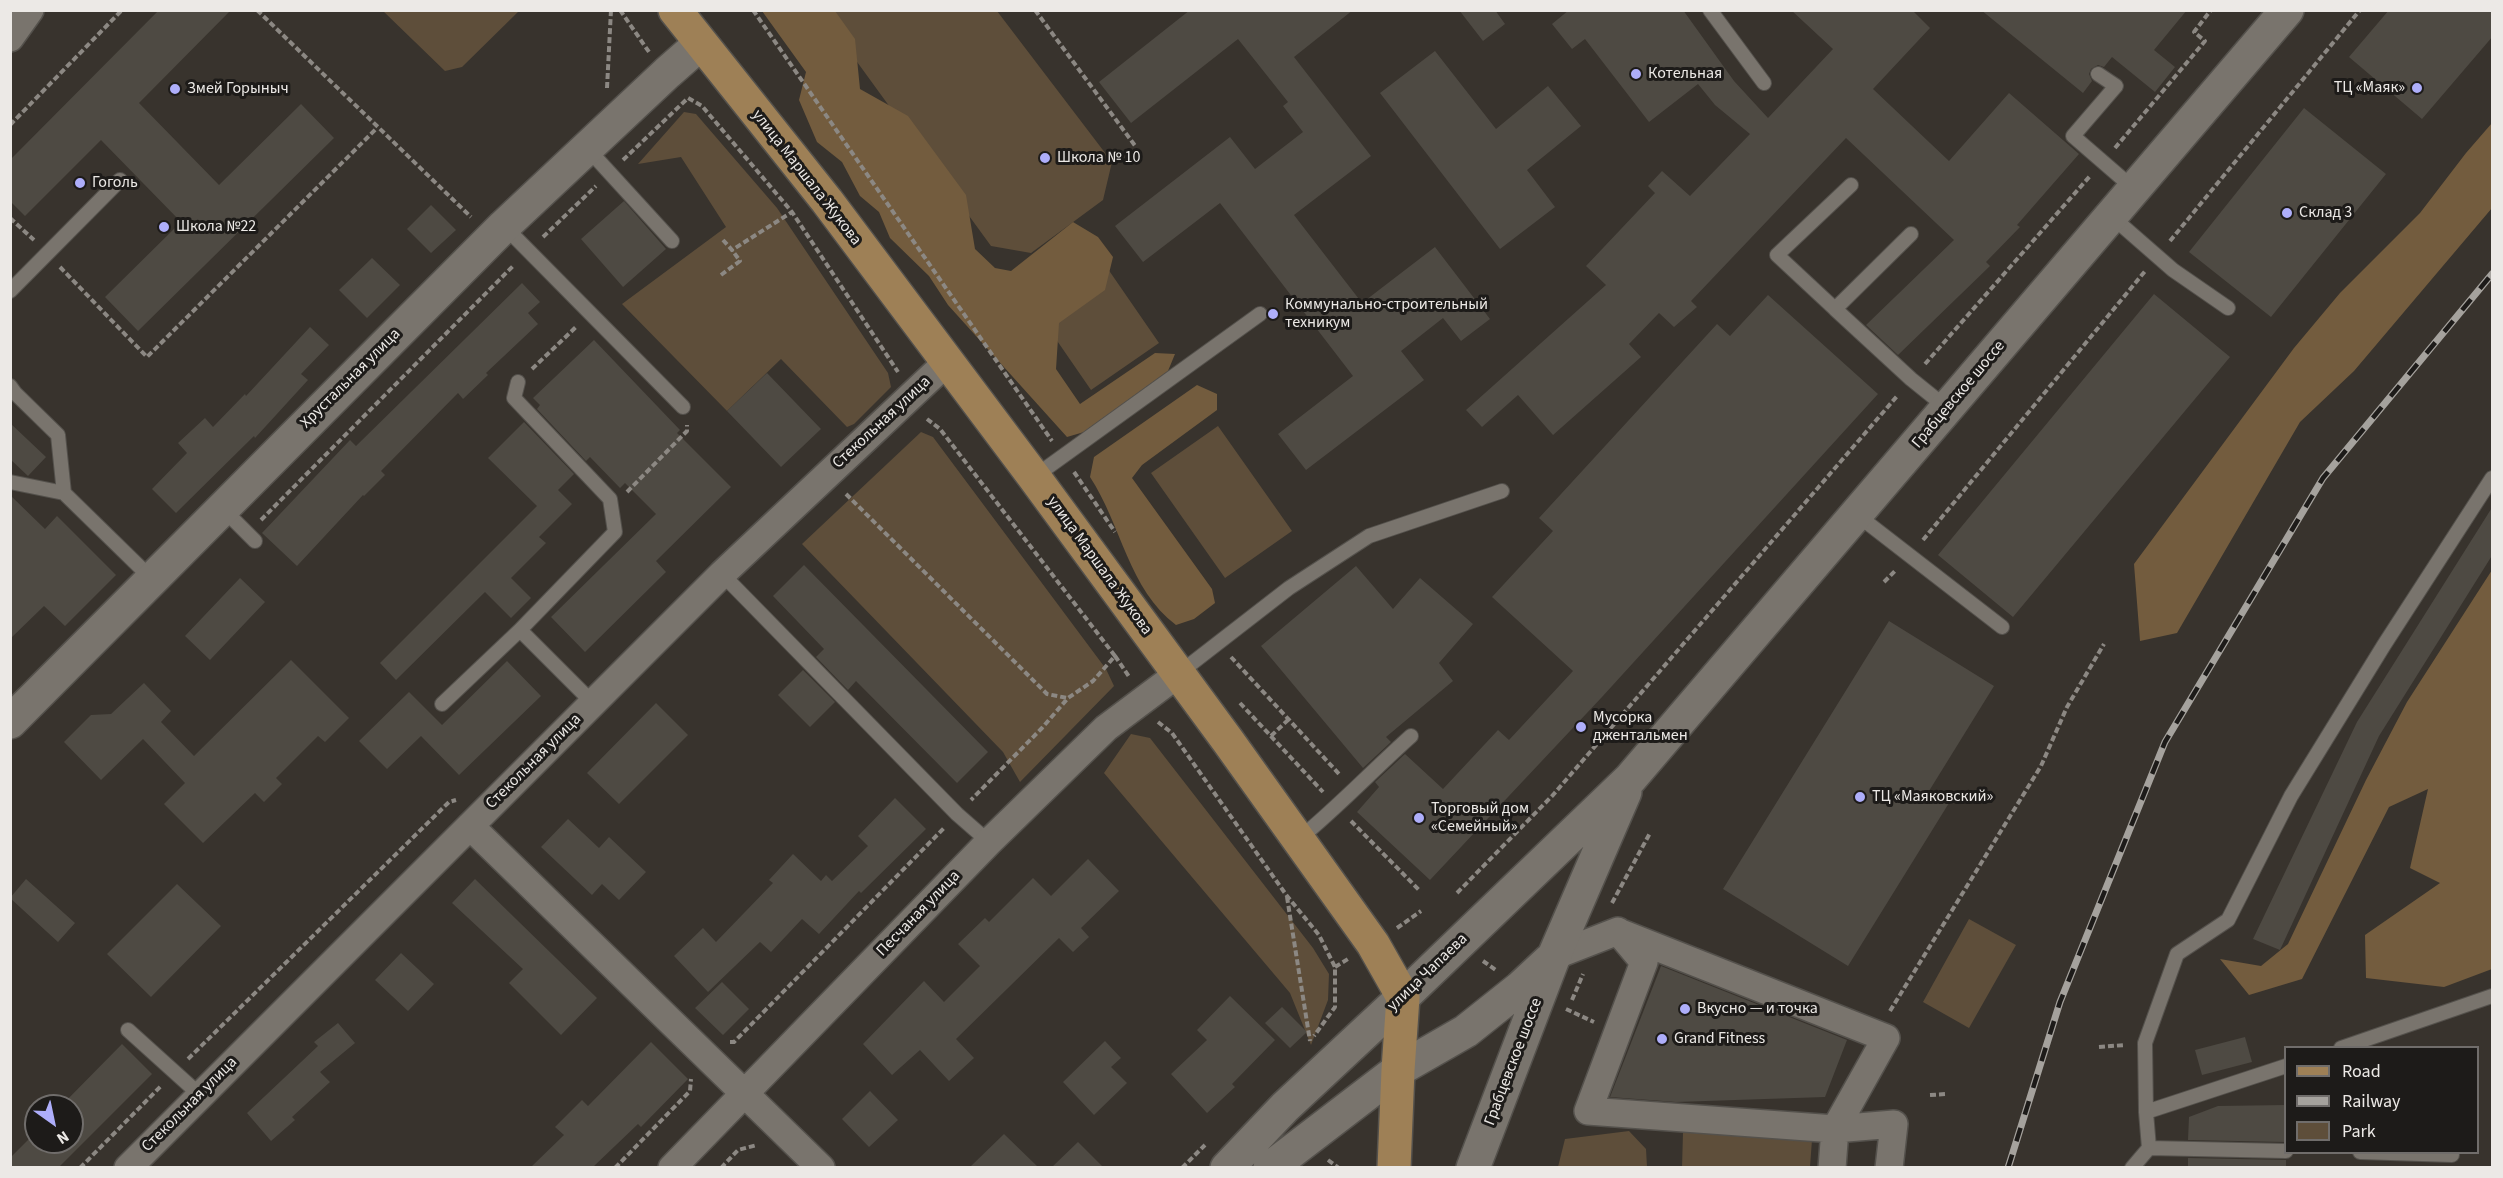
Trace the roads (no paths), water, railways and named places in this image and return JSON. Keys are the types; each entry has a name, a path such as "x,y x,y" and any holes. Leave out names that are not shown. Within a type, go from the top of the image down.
{"main road":[{"name":"улица Маршала Жукова","path":"675,10 827,201 946,363 1034,477 1299,839 1373,944 1403,997"},
{"name":"Грабцевское шоссе","path":"1473,1167 1554,956 1630,779 2287,10"},
{"name":"Хрустальная улица","path":"10,722 504,226 700,44"},
{"name":"улица Чапаева","path":"1227,1167 1285,1107 1630,779"},
{"path":"1270,1167 1398,1070 1466,1031 1520,988 1554,956"},
{"path":"1394,1167 1403,997"}],"street":[{"path":"10,39 30,10"},
{"name":"Стекольная улица","path":"128,1167 722,574 946,363"},
{"name":"Песчаная улица","path":"672,1167 989,842 1106,728 1178,674"},
{"path":"470,826 821,1167"},
{"path":"1554,956 1618,932 1886,1038 1834,1130 1832,1167"},
{"path":"1618,932 1644,962 1588,1112 1834,1130 1894,1124 1889,1167"}],"lane":[{"path":"1710,10 1764,83"},
{"path":"2098,74 2116,86 2073,136 2133,188"},
{"path":"586,148 672,241"},
{"path":"10,291 120,180"},
{"path":"1851,185 1777,255 1911,380 1948,409"},
{"path":"2110,215 2173,270 2228,308"},
{"path":"504,226 527,252 591,313 683,407"},
{"path":"1835,309 1911,234"},
{"path":"1034,477 1260,314"},
{"path":"442,704 520,630 615,532 610,499 514,398 518,382"},
{"path":"10,386 58,435 64,493"},
{"path":"2132,1167 2149,1148 2145,1043 2177,954 2228,920 2291,796 2384,645 2493,478"},
{"path":"10,482 64,493 152,579"},
{"path":"1178,674 1289,588 1369,536 1502,491"},
{"path":"222,508 252,537"},
{"path":"1856,514 2002,627"},
{"path":"722,574 957,814 989,842"},
{"path":"520,630 592,703"},
{"path":"1299,839 1337,808 1352,789 1411,736"},
{"path":"2344,1046 2493,996"},
{"path":"128,1030 200,1095"},
{"path":"2146,1112 2284,1067"},
{"path":"2149,1148 2284,1151"},
{"path":"2421,1154 2452,1155"}],"railway":[{"path":"2008,1168 2060,1002 2165,742 2323,478 2492,274"}],"place":[{"name":"Котельная","path":"1636,74"},
{"name":"ТЦ «Маяк»","path":"2417,88"},
{"name":"Змей Горыныч","path":"175,89"},
{"name":"Школа № 10","path":"1045,158"},
{"name":"Гоголь","path":"80,183"},
{"name":"Склад 3","path":"2287,213"},
{"name":"Школа №22","path":"164,227"},
{"name":"Коммунально-строительный техникум","path":"1273,314"},
{"name":"Мусорка джентальмен","path":"1581,727"},
{"name":"ТЦ «Маяковский»","path":"1860,797"},
{"name":"Торговый дом «Семейный»","path":"1419,818"},
{"name":"Вкусно — и точка","path":"1685,1009"},
{"name":"Grand Fitness","path":"1662,1039"}]}
